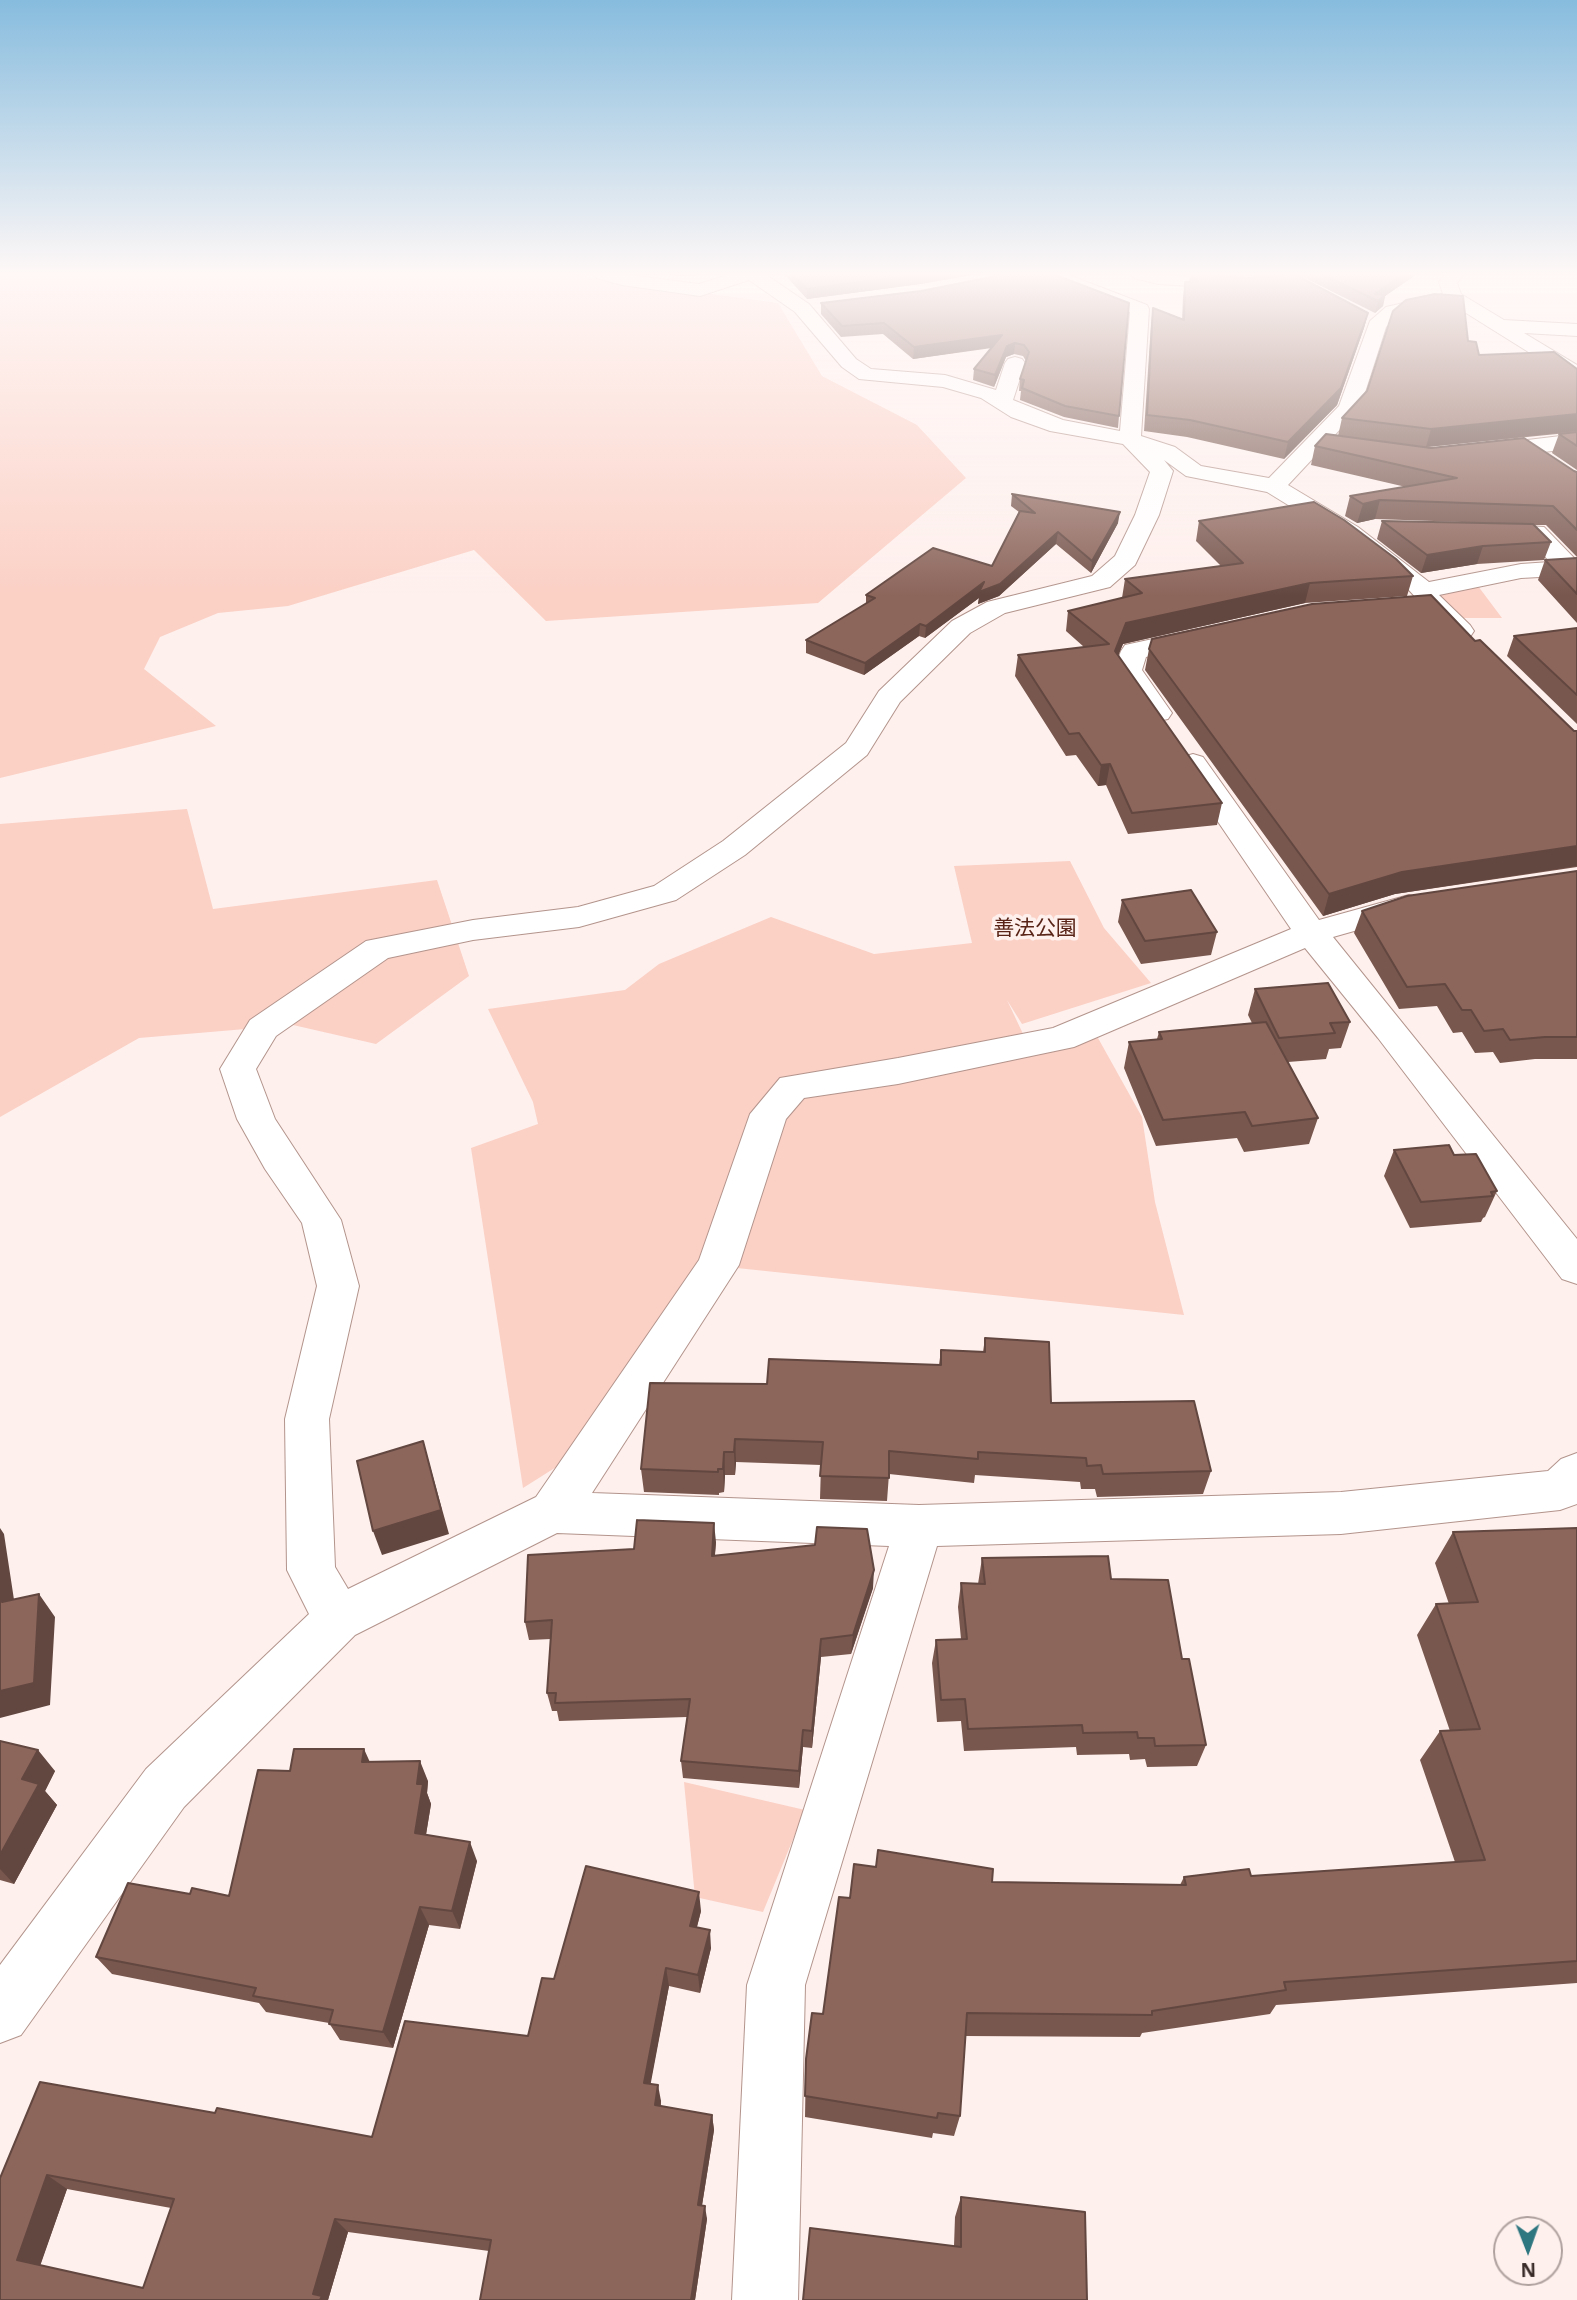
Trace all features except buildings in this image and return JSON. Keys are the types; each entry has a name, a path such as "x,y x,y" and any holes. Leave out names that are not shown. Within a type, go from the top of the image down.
{"street":[{"path":"946,381 988,394 1019,412 1058,426 1130,439 1167,452 1194,471 1274,486 1352,535 1416,583 1481,650"},
{"path":"1002,402 1009,381"},
{"path":"338,1619 311,1570 307,1419 338,1286 321,1220 279,1158 257,1119 238,1069 263,1028 378,949 473,930 579,918 665,893 734,848 857,749 889,697 961,627 996,607 1101,582 1126,560 1147,515 1162,471 1130,439 1134,381"},
{"path":"1274,486 1328,445 1349,408 1356,381"},
{"path":"1464,454 1577,442"},
{"path":"1527,449 1557,469"},
{"path":"1352,535 1389,529"},
{"path":"1482,531 1535,532 1574,568"},
{"path":"1395,607 1521,571 1574,568"},
{"path":"1226,631 1134,651 1128,670 1311,933 1391,1030 1577,1268"},
{"path":"553,1512 718,1265 769,1114 793,1087 898,1071 1061,1038 1311,933 1395,907 1447,899"},
{"path":"0,2014 165,1788 338,1619 553,1512 919,1526 1342,1513 1560,1490 1577,1473"},
{"path":"765,2300 776,1984 919,1526"}],"green space":[{"path":"0,381 832,381 917,425 966,478 818,603 546,621 474,550 288,606 218,613 160,637 144,669 216,726 0,778"},
{"path":"1478,586 1502,618 1452,618 1439,596"},
{"path":"187,809 213,909 437,880 469,976 376,1044 293,1025 139,1038 0,1117 0,824"},
{"name":"善法公園","path":"1070,861 1104,928 1151,983 1022,1024 1007,1000 1024,1036 801,1077 701,1260 561,1464 523,1488 471,1148 538,1124 533,1102 488,1009 625,990 659,964 771,917 874,954 972,943 954,866"},
{"path":"1098,1038 1142,1117 1155,1202 1184,1315 737,1268 789,1110 809,1091 900,1077"},
{"path":"684,1782 805,1810 763,1912 695,1897"}]}
